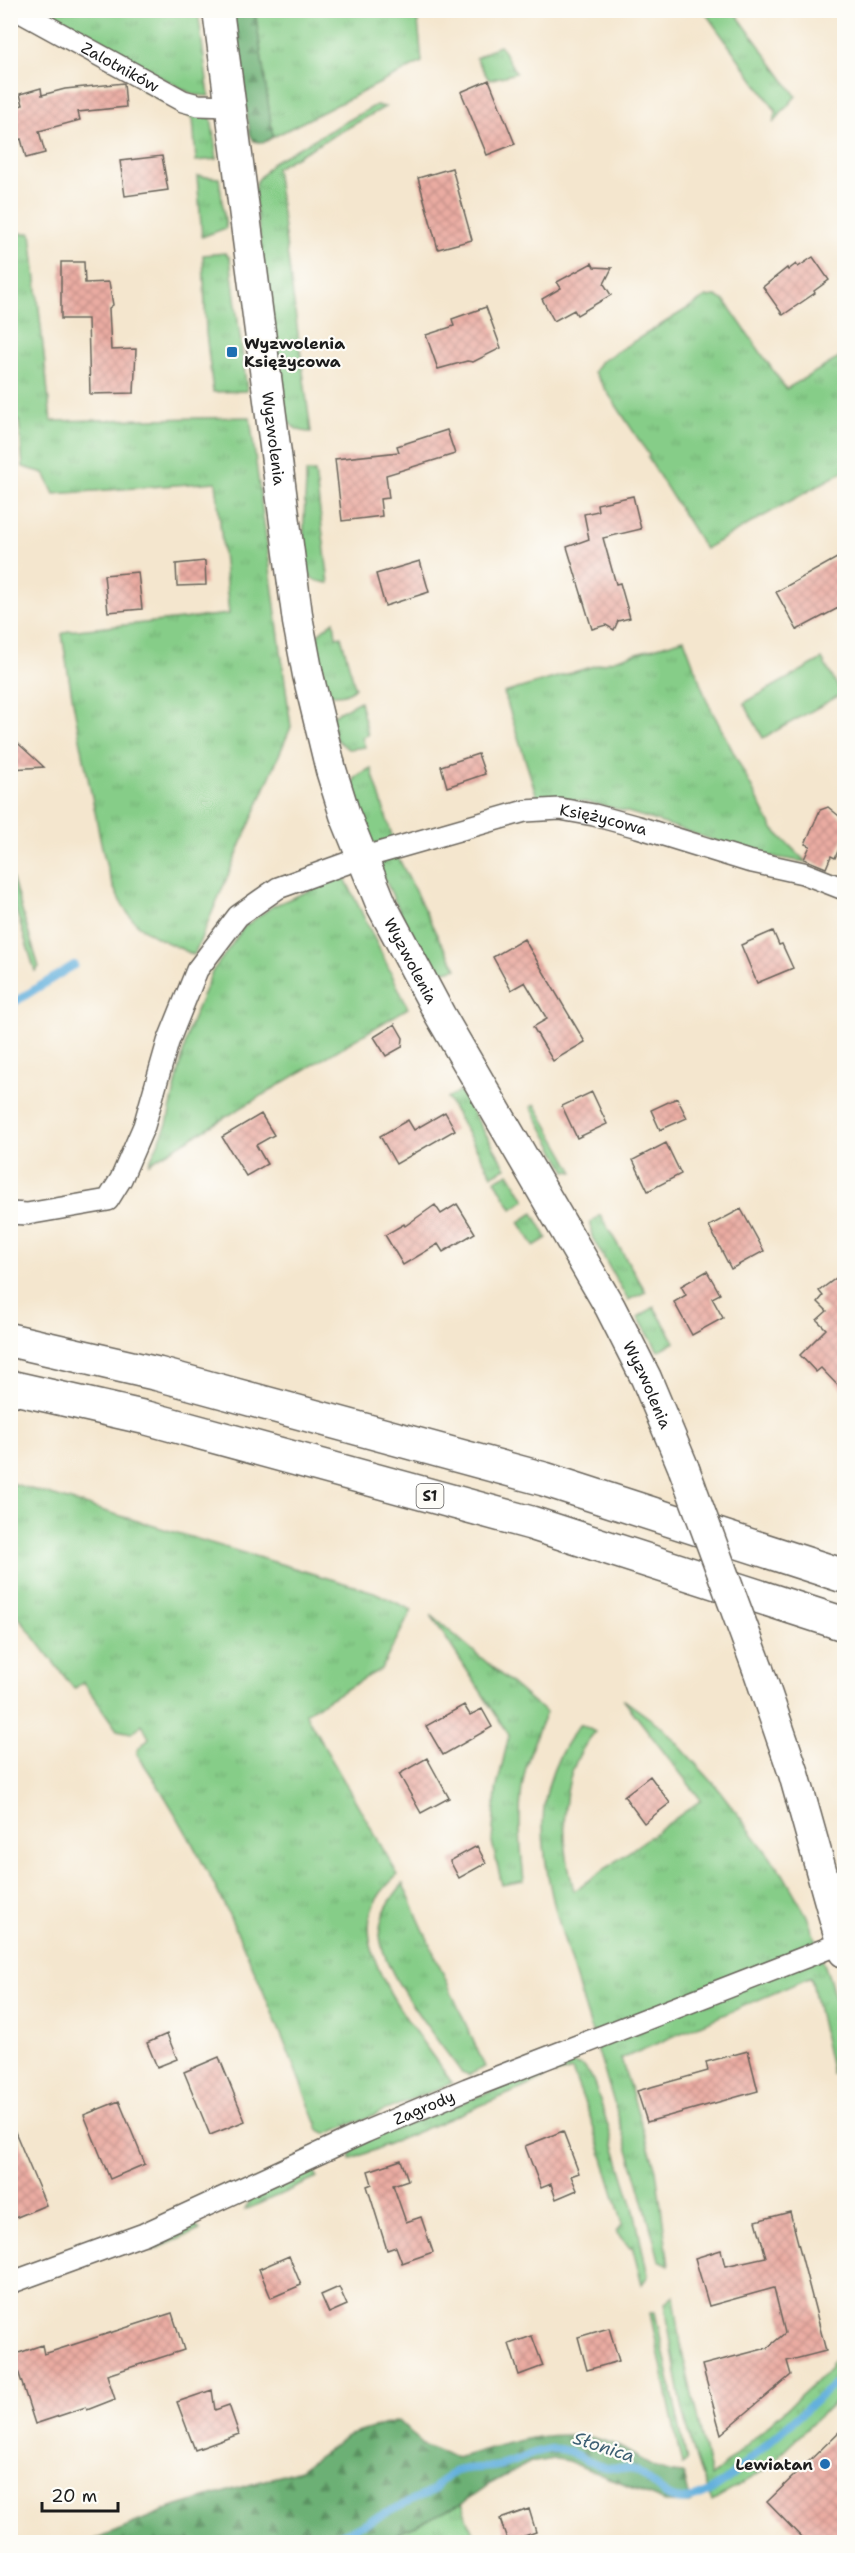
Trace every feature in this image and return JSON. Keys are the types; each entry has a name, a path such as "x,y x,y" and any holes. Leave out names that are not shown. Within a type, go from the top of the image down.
{"highway":[{"path":"10,1340 158,1374 544,1479 844,1576"},
{"name":"S1","path":"10,1387 147,1418 531,1523 844,1624"}],"street":[{"name":"Zalotników","path":"17,10 183,101 198,105 231,106"},
{"name":"Wyzwolenia","path":"219,10 303,649 322,739 362,858 382,906 412,966 610,1307 646,1378 684,1468 758,1670 794,1774 844,1946"},
{"name":"Księżycowa","path":"362,858 525,811 560,809 594,814 638,826 748,861 803,873 844,889"},
{"path":"10,1213 27,1214 108,1200 121,1179 144,1126 168,1042 197,970 238,916 278,888 362,858"},
{"name":"Zagrody","path":"10,2283 144,2234 365,2132 467,2089 844,1946"}],"green space":[{"path":"36,11 198,11 209,96 194,95"},
{"path":"231,11 255,11 273,137 263,143 254,141 250,134"},
{"path":"255,11 417,11 422,62 273,137"},
{"path":"704,11 734,11 796,96 773,123 776,111"},
{"path":"500,45 516,73 489,80 476,58"},
{"path":"140,88 182,109 211,117 217,159 196,161 193,118"},
{"path":"376,105 385,107 276,168 311,432 301,431 291,425 283,413 254,192 257,181 273,162"},
{"path":"197,176 219,178 226,228 202,237"},
{"path":"10,233 31,233 51,421 250,417 291,727 194,955 140,927 116,894 102,846 62,634 68,631 229,614 216,482 54,494 44,473 23,467 19,421 11,421"},
{"path":"225,253 230,258 247,391 213,392 206,333 203,255"},
{"path":"716,296 725,301 786,389 844,355 844,471 705,549 648,458 649,455 594,372 600,362 706,297"},
{"path":"306,472 315,472 329,583 312,578 307,570 304,544"},
{"path":"334,621 336,637 341,636 355,687 346,694 338,695 326,694 317,646 318,634"},
{"path":"684,639 707,701 773,829 806,862 751,852 646,817 592,803 537,797 504,693"},
{"path":"822,659 842,694 763,738 744,703"},
{"path":"360,701 368,735 362,737 365,747 348,749 336,739 330,717"},
{"path":"371,768 394,842 372,848 352,789 356,778"},
{"path":"396,853 440,941 457,968 440,972 425,964 377,863"},
{"path":"10,871 39,967 35,971 11,895"},
{"path":"344,876 408,1008 149,1163 167,1124 189,1028 212,972 244,927 273,906"},
{"path":"460,1091 506,1168 492,1175 447,1098"},
{"path":"535,1104 574,1172 566,1171 531,1107"},
{"path":"509,1173 525,1200 512,1209 495,1180"},
{"path":"533,1213 547,1238 534,1246 519,1222"},
{"path":"600,1215 646,1292 628,1300 592,1237 590,1223"},
{"path":"654,1307 675,1342 658,1351 638,1317"},
{"path":"11,1483 374,1592 412,1610 381,1669 305,1713 398,1875 382,1891 371,1912 369,1933 374,1955 395,2002 452,2083 327,2134 319,2130 260,1984 217,1890 166,1798 137,1754 137,1750 149,1738 142,1725 131,1733 117,1730 83,1682 74,1689 11,1607"},
{"path":"431,1615 546,1713 529,1756 521,1795 520,1835 524,1881 502,1885 492,1842 496,1791 509,1735"},
{"path":"623,1699 663,1728 717,1787 783,1874 807,1916 831,1983 844,2040 844,2070 832,2074 811,1977 621,2059 656,2170 669,2265 659,2260 631,2158 561,1928 550,1887 544,1845 544,1810 549,1783 565,1746 580,1724 595,1732 574,1768 565,1808 566,1850 574,1891 701,1800"},
{"path":"403,1884 485,2067 469,2075 461,2072 412,2005 383,1950 380,1934 381,1920 390,1901"},
{"path":"568,2062 583,2066 591,2076 600,2100 635,2214 648,2276 642,2284 632,2246 630,2248 616,2232 623,2224 592,2122 572,2070 555,2075 556,2069"},
{"path":"538,2076 544,2079 350,2160 351,2150 357,2144 525,2078"},
{"path":"310,2168 314,2169 317,2178 245,2210 251,2197"},
{"path":"193,2223 200,2230 151,2251 151,2241"},
{"path":"674,2296 682,2351 711,2477 831,2368 831,2363 844,2349 844,2393 763,2471 712,2501 687,2429 677,2379 665,2303"},
{"path":"655,2312 687,2461 682,2465 650,2313"},
{"path":"398,2420 423,2444 457,2458 515,2441 555,2435 594,2438 613,2444 655,2467 684,2474 691,2503 665,2502 568,2461 555,2459 529,2463 490,2484 461,2504 381,2542 88,2542 171,2508 299,2470 347,2436"},
{"path":"461,2504 477,2542 381,2542"}],"building":[{"path":"489,80 515,144 487,155 461,92"},
{"path":"124,83 126,107 78,112 80,120 39,131 45,153 26,158 21,139 10,142 10,108 23,105 20,94 41,88 42,95 65,89"},
{"path":"162,156 168,190 125,196 120,161"},
{"path":"452,168 472,240 438,249 418,178"},
{"path":"813,257 829,280 814,291 815,293 783,315 763,287 787,268 788,270 796,264 798,267"},
{"path":"61,262 84,262 85,283 109,282 113,305 109,308 111,350 136,349 134,393 90,394 88,319 61,319"},
{"path":"592,263 594,267 612,268 604,284 611,295 577,315 574,310 554,321 542,299 561,288 557,282"},
{"path":"486,307 501,348 473,362 467,361 438,369 426,335 454,326 452,319"},
{"path":"447,430 455,454 386,475 389,498 380,499 382,516 342,521 335,459 399,452 397,446"},
{"path":"633,496 641,529 603,538 616,584 620,583 630,618 618,621 614,630 606,625 592,629 567,547 589,539 584,514 598,511 597,504"},
{"path":"844,554 844,605 797,630 776,592"},
{"path":"205,561 206,585 177,586 176,564"},
{"path":"420,561 429,592 385,606 376,574"},
{"path":"138,572 142,609 108,612 104,575"},
{"path":"10,736 44,767 10,769"},
{"path":"478,754 485,774 447,787 441,766"},
{"path":"828,807 844,820 844,837 835,858 831,856 826,868 804,859 810,846 805,844 820,810"},
{"path":"773,931 793,968 757,983 741,945"},
{"path":"524,939 585,1042 553,1061 533,1027 547,1019 525,982 511,990 493,957"},
{"path":"395,1024 403,1038 402,1047 386,1056 374,1037"},
{"path":"592,1092 607,1124 577,1138 562,1106"},
{"path":"677,1098 687,1118 660,1130 651,1110"},
{"path":"445,1112 455,1130 396,1164 380,1136 408,1120 414,1130"},
{"path":"261,1114 274,1135 256,1145 267,1164 246,1176 222,1137"},
{"path":"666,1143 681,1174 648,1191 633,1160"},
{"path":"457,1204 475,1233 443,1252 438,1244 403,1265 385,1235 404,1224 405,1226 435,1205 441,1214"},
{"path":"741,1209 764,1251 731,1269 709,1226"},
{"path":"707,1271 720,1294 712,1298 723,1318 692,1335 674,1302 686,1295 681,1286"},
{"path":"844,1272 844,1392 821,1368 816,1372 800,1355 826,1329 817,1320 827,1311 818,1302 823,1296 819,1291"},
{"path":"464,1705 470,1715 482,1709 492,1727 443,1755 426,1726"},
{"path":"427,1758 449,1798 421,1813 399,1774"},
{"path":"650,1776 670,1803 644,1823 624,1796"},
{"path":"477,1846 486,1863 459,1878 450,1861"},
{"path":"167,2034 177,2059 157,2067 147,2043"},
{"path":"748,2051 758,2091 647,2122 637,2091 708,2071 706,2062"},
{"path":"219,2057 245,2121 210,2135 184,2072"},
{"path":"119,2101 145,2164 110,2179 84,2115"},
{"path":"10,2120 46,2205 10,2220"},
{"path":"563,2131 579,2173 571,2176 577,2190 556,2199 551,2184 541,2188 525,2146"},
{"path":"401,2160 408,2180 393,2185 406,2222 421,2217 433,2252 402,2263 396,2247 387,2250 367,2186 372,2184 368,2171"},
{"path":"790,2212 826,2351 787,2361 791,2375 721,2434 702,2365 767,2348 785,2333 774,2288 709,2306 695,2258 721,2250 725,2266 766,2257 756,2221"},
{"path":"289,2256 301,2285 271,2298 259,2269"},
{"path":"339,2287 347,2305 329,2313 321,2295"},
{"path":"172,2313 184,2350 107,2375 115,2399 87,2410 86,2407 35,2424 13,2355 42,2345 44,2354"},
{"path":"609,2328 619,2361 587,2370 578,2337"},
{"path":"532,2336 543,2366 519,2375 509,2344"},
{"path":"212,2390 215,2410 229,2405 239,2434 195,2450 177,2402"},
{"name":"Lewiatan","path":"844,2427 844,2542 806,2542 767,2502"},
{"path":"529,2509 536,2532 508,2542 500,2519"}],"waterway":[{"path":"10,1005 74,965"},
{"name":"Słonica","path":"326,2542 434,2490 441,2481 455,2471 505,2464 550,2449 563,2450 602,2466 633,2470 676,2499 686,2500 697,2497 714,2489 730,2477 844,2375"}],"place":[{"name":"Wyzwolenia Księżycowa","path":"232,352"},
{"name":"Lewiatan","path":"825,2464"}]}
